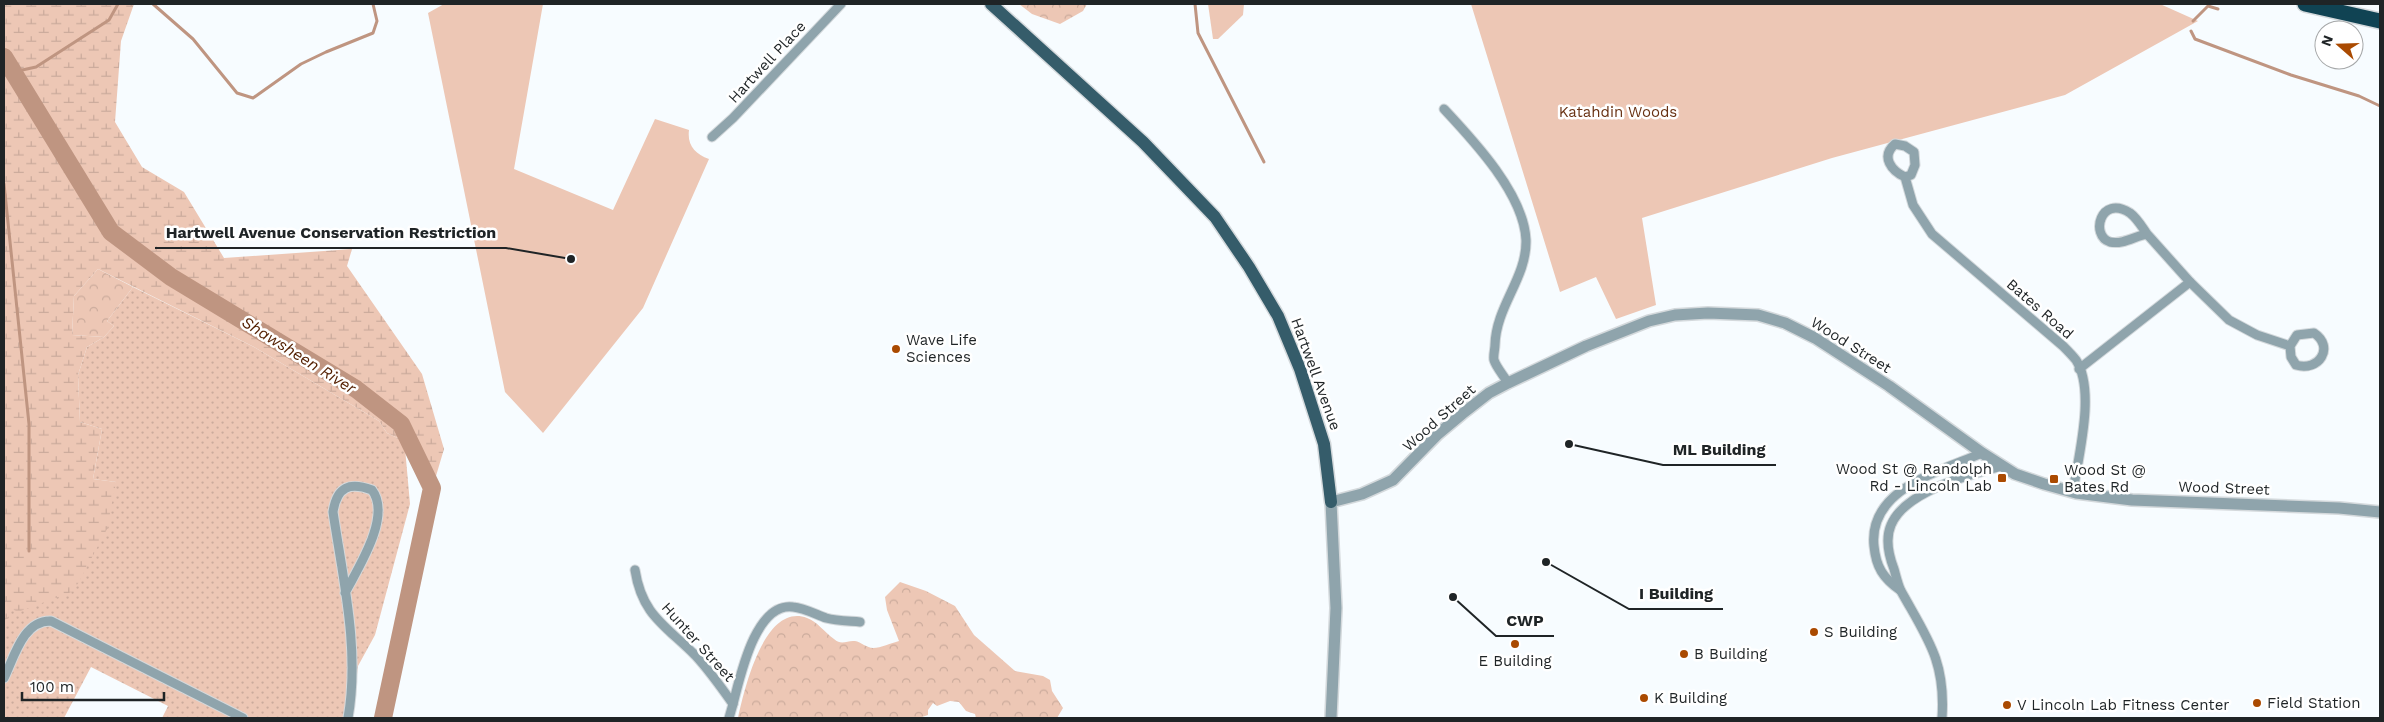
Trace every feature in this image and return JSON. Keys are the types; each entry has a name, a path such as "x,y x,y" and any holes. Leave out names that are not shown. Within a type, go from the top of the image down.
{"highway":[{"path":"2305,4 2380,20"}],"main road":[{"name":"Hartwell Avenue","path":"991,4 1143,142 1214,217 1249,267 1278,316 1300,369 1324,444 1331,502"}],"street":[{"name":"Hartwell Place","path":"712,137 733,118 841,4"},
{"path":"1444,108 1500,173 1519,212 1526,238 1525,261 1502,308 1495,333 1494,360 1508,383"},
{"name":"Bates Road","path":"1905,176 1913,205 1932,234 2063,346 2076,360 2085,392 2083,423 2072,492"},
{"path":"2147,234 2119,242 2109,242 2103,238 2099,229 2100,222 2103,214 2108,209 2118,208 2134,216 2147,234 2190,282 2229,320 2257,334 2290,346"},
{"path":"2079,369 2190,282"},
{"name":"Wood Street","path":"1331,502 1362,494 1393,480 1438,434 1489,393 1508,383 1586,346 1649,321 1675,315 1708,312 1758,315 1785,323 1841,353 1982,454 2015,474 2072,492 2132,500 2340,508 2380,512"},
{"path":"1942,718 1941,680 1934,649 1914,611 1900,590 1882,574 1875,558 1876,523 1883,508 1896,494 1916,481 1982,454"},
{"path":"1900,590 1888,542 1890,525 1899,511 1913,500 1932,490 1966,476 2002,466"},
{"path":"345,593 371,541 379,513 379,503 372,490 353,485 345,488 338,495 333,512 345,593 353,676 348,718"},
{"name":"Hartwell Avenue","path":"1331,502 1336,608 1331,718"},
{"name":"Hunter Street","path":"635,570 638,589 658,622 696,656 733,704"},
{"name":"Hunter Street","path":"729,718 742,668 755,634 773,613 791,606 828,618 860,622"},
{"path":"4,678 27,631 38,623 51,621 243,718"},
{"path":"342,718 349,709"}],"green space":[{"path":"4,4 134,4 121,41 115,122 142,167 184,192 224,258 352,249 347,266 422,374 444,449 428,503 410,444 387,433 379,421 254,347 98,269 74,296 72,335 104,337 87,347 78,375 80,422 102,429 93,479 116,482 107,529 74,591 18,612 12,609 4,624"},
{"path":"444,4 543,4 514,169 613,210 655,119 689,130 689,140 693,148 696,152 709,159 643,308 543,433 505,392 428,13"},
{"path":"1019,4 1087,4 1083,11 1060,24 1032,14"},
{"path":"1208,4 1244,4 1243,15 1218,39 1213,39"},
{"name":"Katahdin Woods","path":"1471,4 2160,4 2198,21 2065,95 1832,158 1642,218 1656,305 1616,319 1596,277 1560,292"},
{"path":"98,269 133,287 107,321 114,326 104,337 72,335 74,296"},
{"path":"133,287 254,347 379,421 387,433 410,444 405,448 410,504 375,635 358,666 352,718 162,718 168,706 91,667 64,718 4,718 4,605 116,482 93,479 102,429 80,422 78,375 87,347 104,337 114,326 107,321"},
{"path":"900,582 926,591 955,606 974,635 1015,671 1043,676 1050,680 1052,691 1063,708 1057,718 976,718 975,714 966,711 959,702 950,701 937,706 933,703 928,710 928,715 919,718 738,718 751,670 768,635 779,623 792,617 807,618 837,641 855,641 871,648 899,641 887,610 885,597"}],"waterway":[{"path":"13,72 36,67 109,20 118,4"},
{"path":"153,4 193,39 237,93 253,98 301,64 373,33 377,21 373,4"},
{"path":"1195,4 1198,33 1264,162"},
{"path":"2193,21 2208,6 2218,9"},
{"path":"2191,31 2195,39 2291,75 2359,96 2380,106"},
{"name":"Shawsheen River","path":"4,57 111,232 171,277 356,389 401,424 432,488 383,718"},
{"name":"Shawsheen River","path":"4,184 29,424 29,551"}],"place":[{"name":"Hartwell Avenue Conservation Restriction","path":"571,259"},
{"name":"Wave Life Sciences","path":"896,349"},
{"name":"ML Building","path":"1569,444"},
{"name":"Wood St @ Randolph Rd - Lincoln Lab","path":"2002,478"},
{"name":"Wood St @ Bates Rd","path":"2054,479"},
{"name":"I Building","path":"1546,562"},
{"name":"CWP","path":"1453,597"},
{"name":"S Building","path":"1814,632"},
{"name":"E Building","path":"1515,644"},
{"name":"B Building","path":"1684,654"},
{"name":"K Building","path":"1644,698"},
{"name":"Field Station","path":"2257,703"},
{"name":"V Lincoln Lab Fitness Center","path":"2007,705"}]}
